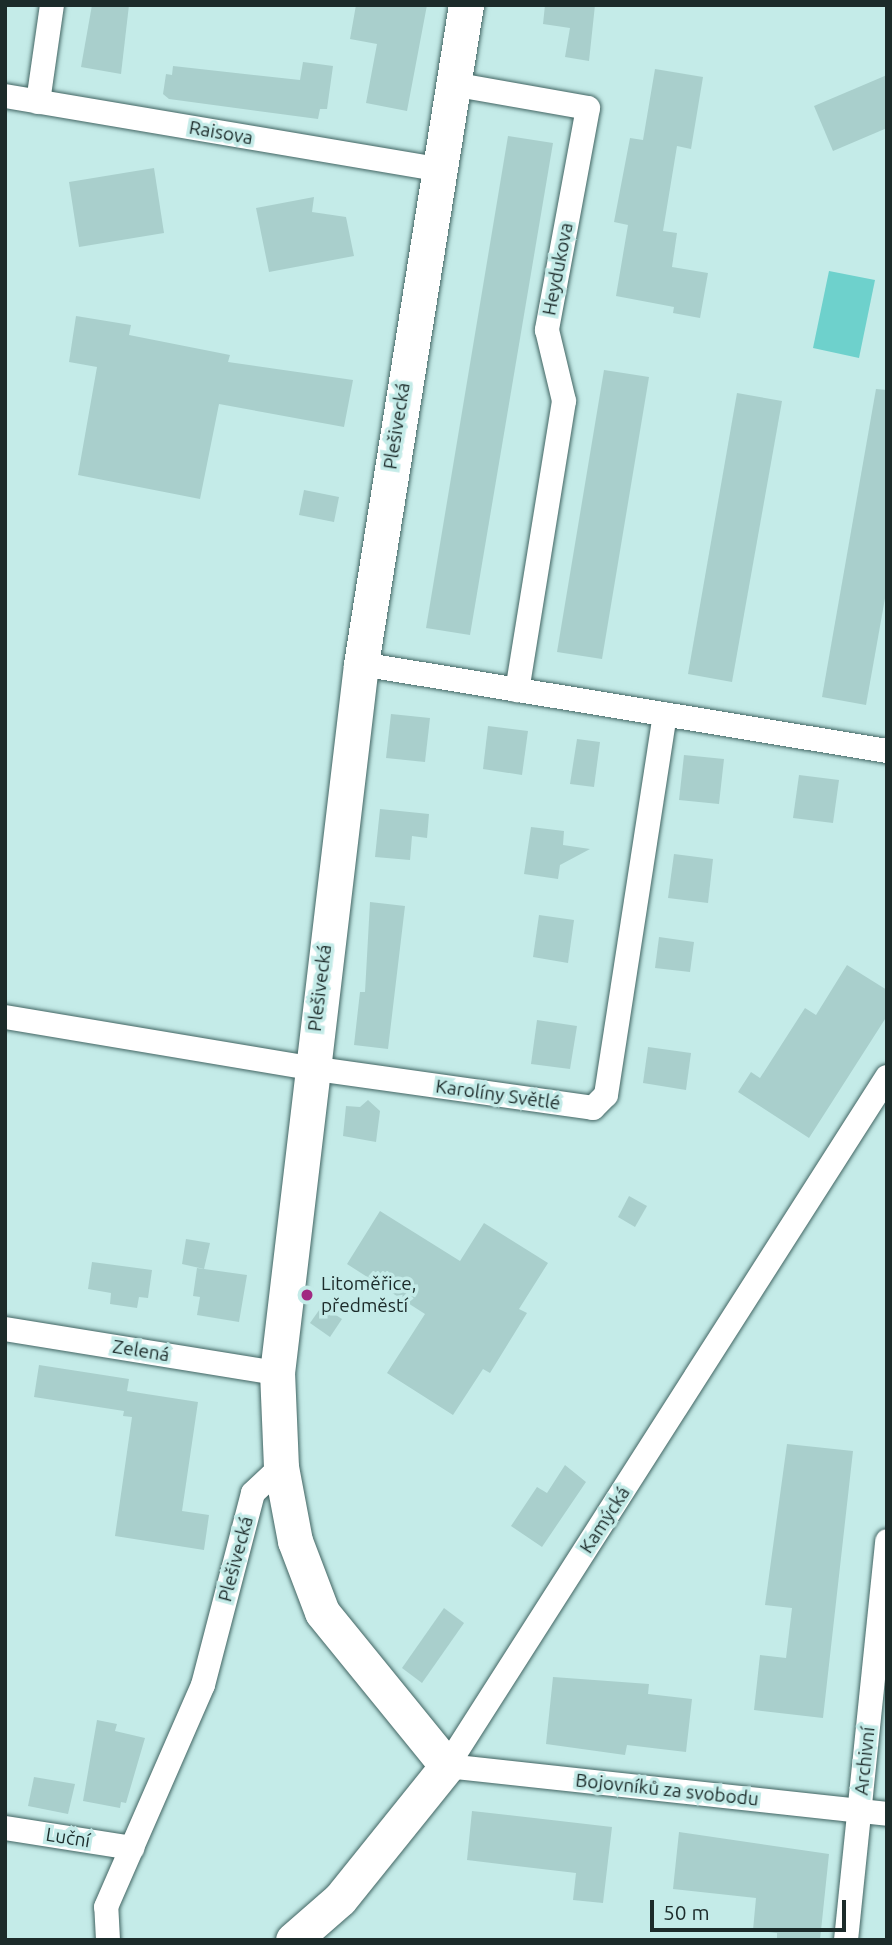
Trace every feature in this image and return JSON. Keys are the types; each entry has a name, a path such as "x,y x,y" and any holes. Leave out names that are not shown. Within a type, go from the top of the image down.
{"street":[{"path":"38,102 52,5"},
{"name":"Plešivecká","path":"108,1940 106,1907 203,1685 253,1493 281,1467 277,1373 310,1068 361,664 436,169 466,5"},
{"name":"Heydukova","path":"452,84 588,108 547,330 564,401 517,690"},
{"name":"Raisova","path":"5,96 436,169"},
{"path":"361,664 887,751"},
{"name":"Karolíny Světlé","path":"5,1017 310,1068 593,1108 606,1095 665,715"},
{"name":"Kamýcká","path":"293,1940 340,1899 447,1766 887,1077"},
{"name":"Zelená","path":"5,1329 277,1373"},
{"path":"281,1467 295,1541 322,1612 447,1766"},
{"name":"Archivní","path":"846,1940 887,1541"},
{"name":"Bojovníků za svobodu","path":"447,1766 887,1814"},
{"name":"Luční","path":"5,1828 131,1848"}],"shaded area":[{"path":"829,271 875,280 859,358 813,348"}],"building":[{"path":"92,5 129,5 121,74 81,67"},
{"path":"356,5 427,5 407,111 366,103 377,44 350,39"},
{"path":"545,5 595,5 589,61 565,57 570,28 543,24"},
{"path":"303,62 333,66 327,109 320,109 318,119 169,99 163,94 166,74 172,75 173,66 300,80"},
{"path":"655,69 703,77 691,149 677,146 663,231 677,233 672,267 708,273 700,318 673,313 674,307 616,296 628,225 614,222 630,138 643,140"},
{"path":"887,75 887,128 833,151 814,106"},
{"path":"508,136 553,143 470,635 426,628"},
{"path":"154,168 164,233 79,247 69,182"},
{"path":"314,197 312,212 346,217 354,256 269,272 256,208"},
{"path":"76,316 131,325 129,335 230,355 228,362 353,380 344,427 219,404 200,499 78,475 97,367 69,362"},
{"path":"604,370 649,377 602,659 557,652"},
{"path":"876,389 887,390 887,587 866,705 822,697"},
{"path":"737,393 782,401 732,682 688,674"},
{"path":"304,490 339,497 334,522 299,515"},
{"path":"391,714 430,718 425,762 386,758"},
{"path":"488,726 528,731 522,775 483,769"},
{"path":"577,739 600,742 594,787 570,784"},
{"path":"684,755 724,759 719,804 679,800"},
{"path":"799,775 839,780 833,823 793,818"},
{"path":"380,809 429,814 427,838 412,836 410,860 375,857"},
{"path":"531,827 564,831 563,845 590,849 560,865 558,879 524,874"},
{"path":"674,854 713,859 708,903 668,898"},
{"path":"370,902 405,906 388,1049 354,1045 360,992 365,992"},
{"path":"539,915 574,920 568,963 533,957"},
{"path":"659,937 694,942 690,972 655,968"},
{"path":"847,965 887,990 887,1016 809,1138 738,1092 751,1072 760,1078 805,1008 816,1015"},
{"path":"537,1020 577,1026 570,1069 531,1064"},
{"path":"648,1047 691,1053 686,1090 643,1083"},
{"path":"368,1100 380,1111 376,1142 343,1136 346,1106 360,1107"},
{"path":"629,1196 647,1206 635,1227 618,1217"},
{"path":"380,1211 460,1261 484,1223 548,1263 519,1309 527,1313 490,1373 483,1369 453,1415 387,1373 425,1314 347,1264"},
{"path":"186,1239 210,1243 204,1269 182,1264"},
{"path":"92,1262 152,1270 148,1298 139,1297 137,1308 110,1304 111,1293 88,1289"},
{"path":"197,1268 247,1275 239,1322 197,1315 200,1297 193,1296"},
{"path":"322,1306 342,1319 330,1337 310,1323"},
{"path":"39,1365 129,1379 127,1391 198,1402 182,1511 209,1515 204,1550 115,1536 132,1417 123,1416 124,1411 34,1397"},
{"path":"787,1444 853,1451 823,1718 754,1710 760,1655 786,1658 792,1608 765,1605"},
{"path":"565,1465 586,1482 542,1547 511,1526 537,1487 547,1493"},
{"path":"444,1608 464,1623 422,1683 402,1668"},
{"path":"553,1677 649,1684 648,1694 692,1699 686,1752 627,1745 625,1755 546,1744"},
{"path":"97,1720 117,1724 115,1731 145,1738 126,1803 121,1802 120,1808 83,1801"},
{"path":"34,1777 75,1784 68,1814 28,1806"},
{"path":"472,1811 612,1827 603,1903 573,1900 576,1873 467,1860"},
{"path":"679,1832 829,1854 820,1940 777,1940 777,1933 753,1930 756,1898 673,1889"}],"place":[{"name":"Litoměřice, předměstí","path":"307,1295"}]}
